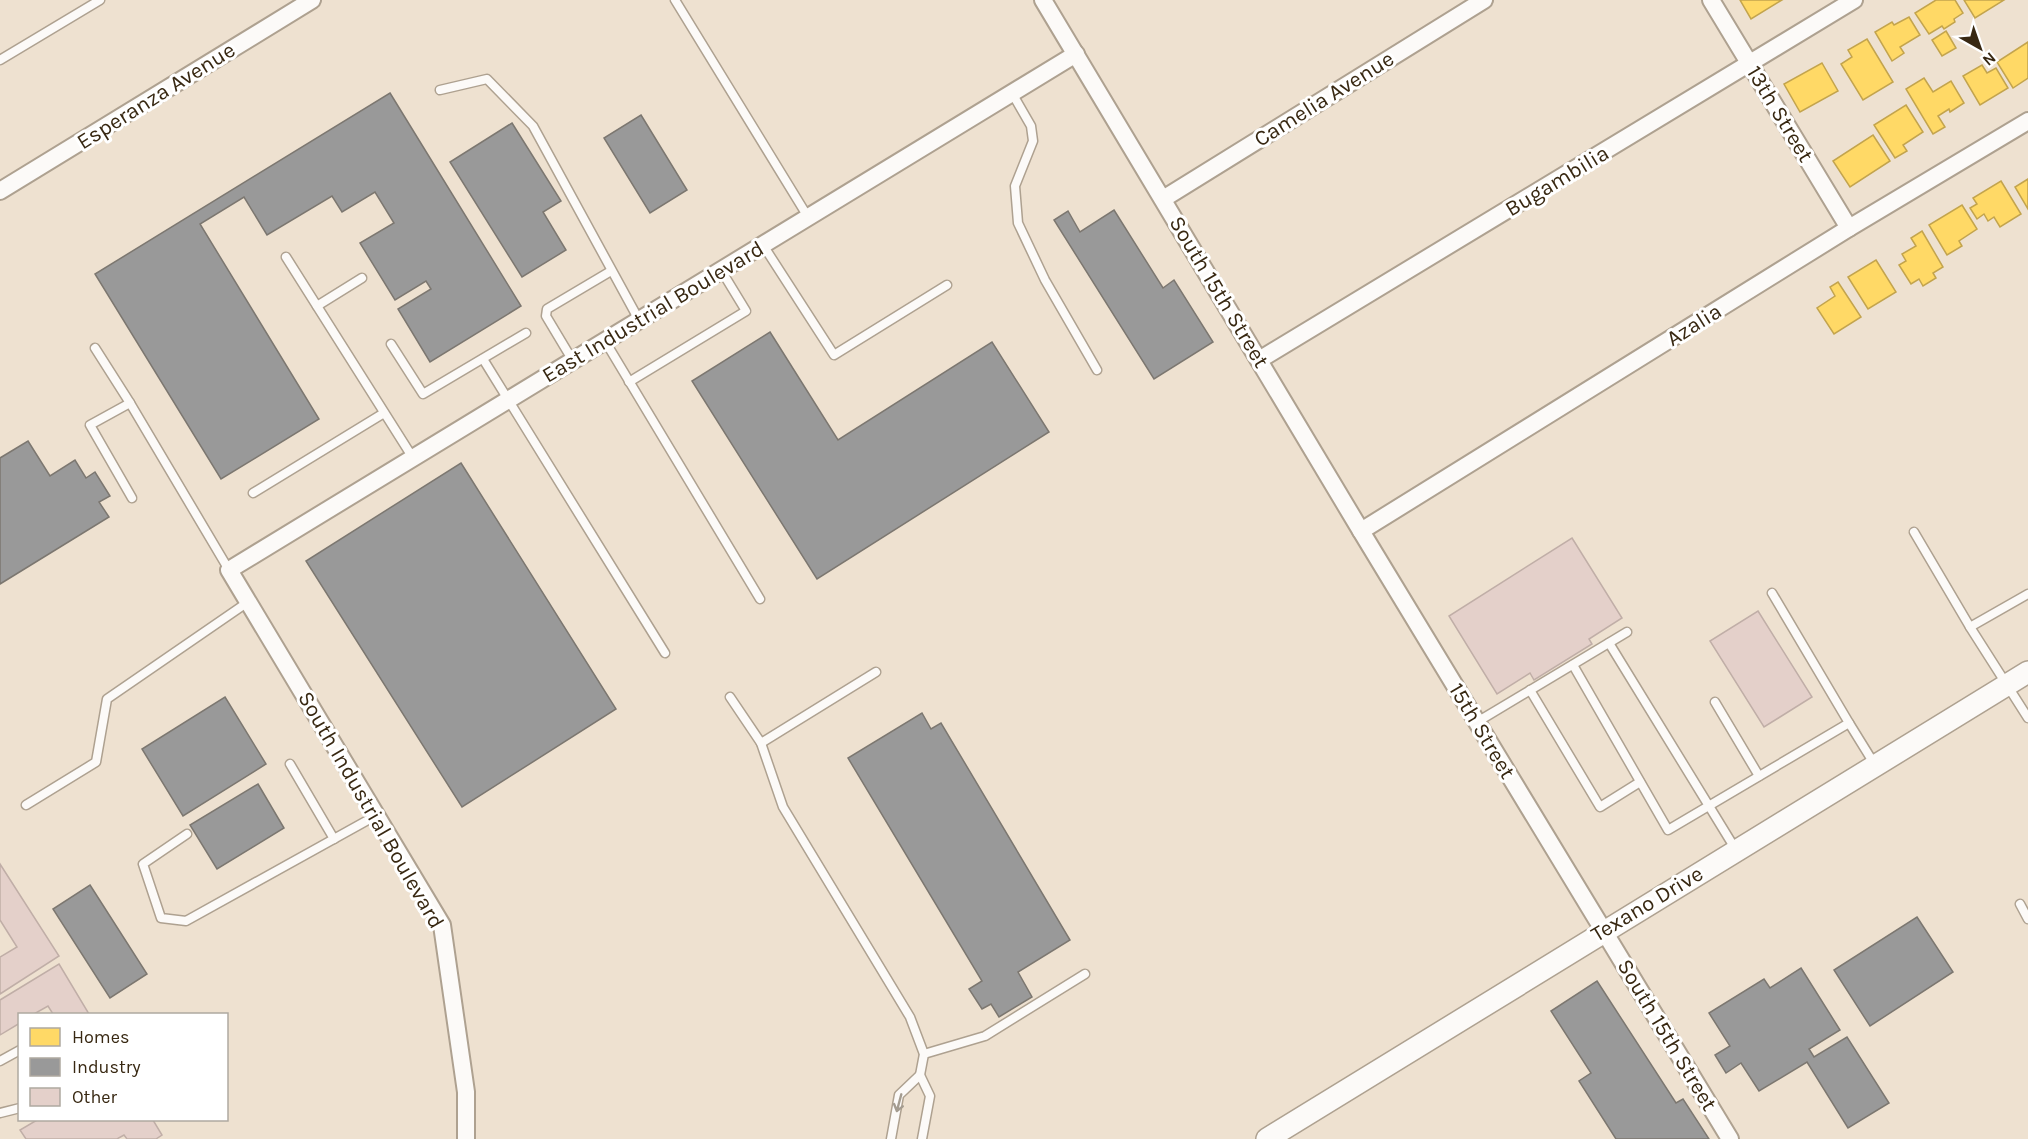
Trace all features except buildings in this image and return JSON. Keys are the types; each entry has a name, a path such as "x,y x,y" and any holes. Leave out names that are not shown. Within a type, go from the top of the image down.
{"street":[{"name":"Esperanza Avenue","path":"0,191 312,0"},
{"path":"1043,0 1076,54"},
{"name":"Camelia Avenue","path":"1163,199 1484,0"},
{"name":"13th Street","path":"1711,0 1849,228"},
{"name":"Bugambilia","path":"1259,360 1854,0"},
{"name":"East Industrial Boulevard","path":"230,570 1076,54"},
{"name":"South 15th Street","path":"1076,54 1361,531"},
{"name":"Azalia","path":"1361,531 1849,228 2028,121"},
{"name":"15th Street","path":"1361,531 1603,931"},
{"name":"South Industrial Boulevard","path":"230,570 442,925 466,1092 466,1139"},
{"name":"Texano Drive","path":"1267,1139 2028,672"},
{"name":"South 15th Street","path":"1603,931 1730,1139"}],"lane":[{"path":"0,60 100,0"},
{"path":"675,0 808,217"},
{"path":"440,90 487,79 533,126 639,320"},
{"path":"1012,93 1030,126 1033,141 1015,186 1018,223 1045,280 1097,370"},
{"path":"764,245 834,355 947,285"},
{"path":"286,257 412,458"},
{"path":"629,382 746,311 722,270"},
{"path":"573,361 546,316 547,309 611,271"},
{"path":"317,306 362,278"},
{"path":"391,344 423,394 526,333"},
{"path":"605,341 760,599"},
{"path":"95,348 230,570"},
{"path":"483,359 665,653"},
{"path":"130,403 90,425 132,498"},
{"path":"253,493 384,413"},
{"path":"1914,532 1970,627 2028,718"},
{"path":"1772,593 1875,765"},
{"path":"1970,627 2028,594"},
{"path":"26,805 96,762 106,699 248,602"},
{"path":"1477,722 1627,632"},
{"path":"1609,643 1736,850"},
{"path":"1573,665 1668,830 1849,723"},
{"path":"761,743 876,672"},
{"path":"1530,690 1600,807 1640,782"},
{"path":"730,698 761,743 783,807 910,1017 924,1054 920,1075 899,1095 891,1139"},
{"path":"1715,702 1759,776"},
{"path":"290,764 334,839"},
{"path":"187,834 143,864 161,918 186,921 377,815"},
{"path":"2020,904 2028,919"},
{"path":"924,1054 985,1036 1085,974"},
{"path":"0,1061 18,1051"},
{"path":"920,1075 930,1096 922,1139"},
{"path":"0,1113 18,1108"}]}
